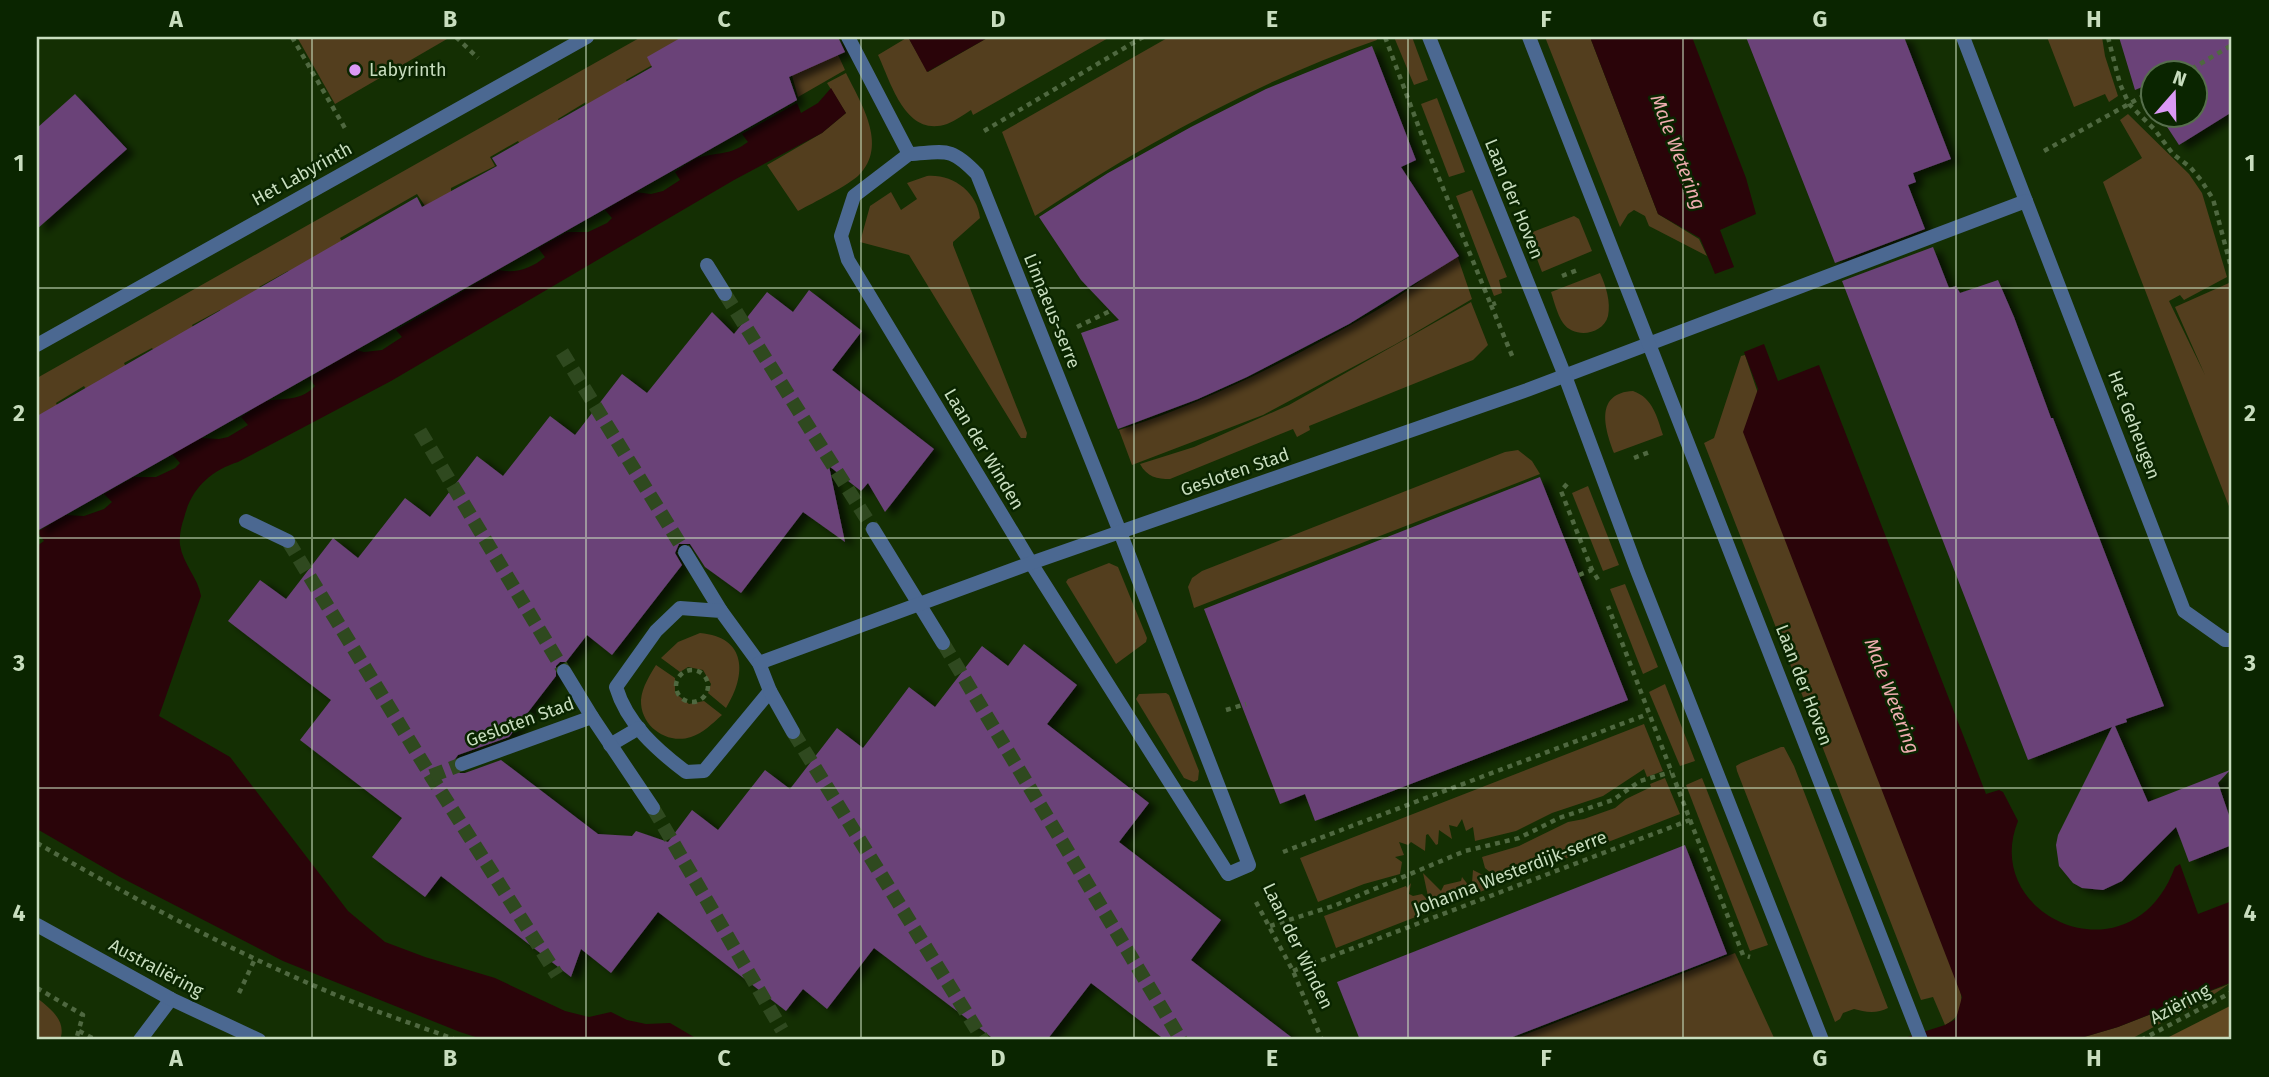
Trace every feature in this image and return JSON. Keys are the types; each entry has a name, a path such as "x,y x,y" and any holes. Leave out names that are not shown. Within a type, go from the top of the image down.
{"street":[{"name":"Het Labyrinth","path":"37,345 587,37"},
{"path":"848,37 909,154 950,152"},
{"name":"Laan der Hoven","path":"1429,37 1822,1040"},
{"name":"Laan der Hoven","path":"1529,37 1920,1037"},
{"name":"Het Geheugen","path":"1963,37 2184,611 2225,640 2232,640"},
{"name":"Linnaeus-serre","path":"950,152 966,162 977,174 1120,532"},
{"name":"Laan der Winden","path":"909,154 855,196 841,236 848,260 1031,564 1228,874 1243,868 1120,532"},
{"path":"1564,376 2026,201"},
{"path":"707,265 725,294"},
{"name":"Gesloten Stad","path":"758,663 1564,376"},
{"path":"246,521 288,541"},
{"path":"873,530 943,643"},
{"path":"685,552 721,611 758,663 793,732"},
{"path":"721,611 680,608 656,631 616,687 622,707 657,750 686,772 704,771 770,691"},
{"name":"Gesloten Stad","path":"564,671 653,808"},
{"name":"Gesloten Stad","path":"462,764 592,717"},
{"path":"610,745 639,728"},
{"name":"Australiëring","path":"37,925 172,999 259,1040"},
{"path":"140,1040 172,999"}],"path":[{"path":"292,37 364,161"},
{"path":"950,152 1143,37"},
{"path":"1385,37 1427,149 1491,305 1500,302"},
{"path":"2108,37 2117,74 2129,104 2155,130 2172,154 2202,180 2213,199 2232,271"},
{"path":"2207,60 2232,45"},
{"path":"2073,136 2140,98"},
{"path":"1558,277 1584,267"},
{"path":"1630,459 1654,450"},
{"path":"1567,484 1561,491 1592,570 1600,583"},
{"path":"1579,575 1592,570"},
{"path":"1270,926 1336,905 1465,851 1519,838 1559,818 1614,800 1640,781 1671,772 1605,596"},
{"path":"685,670 702,673 707,680 708,689 705,696 696,702 686,701 678,695 675,686 678,677 685,670"},
{"path":"1243,868 1648,714"},
{"name":"Johanna Westerdijk-serre","path":"1293,971 1690,820 1671,772"},
{"path":"37,843 145,903 255,959 338,996 456,1040"},
{"name":"Laan der Winden","path":"1243,868 1293,971 1322,1040"},
{"path":"240,991 255,959"},
{"path":"37,988 83,1015 76,1040"},
{"name":"Aziëring","path":"2141,1040 2232,992"},
{"path":"79,1031 96,1040"}],"shaded area":[{"name":"Labyrinth","path":"297,37 445,37 447,39 335,104"},
{"path":"641,37 702,37 626,80 630,89 591,112 586,102 558,119 562,128 523,150 518,141 490,157 495,166 451,188 451,194 427,209 417,194 340,238 392,329 338,359 288,271 259,287 264,296 225,318 220,310 192,325 196,334 157,355 152,348 124,363 128,372 89,394 84,386 56,403 60,412 37,425 37,378"},
{"path":"818,37 830,37 845,70 798,97 789,65 822,46"},
{"path":"908,37 928,72 989,37 1110,37 973,115 971,110 950,123 933,126 920,123 902,105 878,55"},
{"path":"1169,37 1376,37 1377,40 1288,75 1201,117 1117,164 1035,216 1002,132"},
{"path":"1394,37 1412,37 1428,80 1414,85"},
{"path":"1545,37 1590,37 1658,214 1699,239 1707,256 1649,226 1645,216 1634,210 1620,227"},
{"path":"2047,37 2102,37 2118,96 2109,102 2105,94 2074,107"},
{"path":"846,73 869,124 872,150 868,163 854,179 798,211 767,165 822,133 846,113 827,83"},
{"path":"1437,98 1465,172 1449,177 1421,104"},
{"path":"2128,114 2140,126 2140,130 2144,130 2189,174 2202,193 2227,277 2184,300 2180,295 2169,301 2205,375 2175,307 2229,283 2232,289 2232,514 2103,182 2142,158 2120,120"},
{"path":"927,176 946,178 962,186 978,209 980,218 953,242 953,245 1027,433 1026,438 1019,435 909,255 860,242 870,206 891,192 901,210 917,199 907,183"},
{"path":"1472,190 1507,277 1499,280 1502,293 1494,296 1456,196"},
{"path":"1574,216 1579,219 1592,251 1542,272 1529,238 1530,233"},
{"path":"1457,255 1472,299 1396,344 1263,415 1132,465 1119,430 1186,406 1283,361 1387,304"},
{"path":"1600,273 1609,305 1605,322 1588,333 1568,328 1561,319 1551,292"},
{"path":"1471,302 1488,345 1473,360 1309,426 1310,430 1297,437 1293,429 1170,479 1153,476 1140,464 1194,447 1289,405"},
{"path":"1745,355 1960,990 1960,1010 1945,1025 1933,997 1921,1000 1704,443 1714,438 1741,356"},
{"path":"1633,391 1650,403 1663,435 1614,453 1607,433 1605,413 1613,398"},
{"path":"1518,450 1532,461 1540,474 1194,608 1188,587 1192,578 1202,571 1505,452"},
{"path":"1588,486 1619,565 1603,571 1572,493"},
{"path":"1109,563 1118,567 1147,638 1146,642 1116,664 1066,582"},
{"path":"1625,584 1658,667 1643,674 1610,589"},
{"path":"700,633 727,642 738,660 737,683 726,708 708,693 711,684 703,670 688,667 680,672 661,658 678,642"},
{"path":"656,665 675,678 675,693 689,704 704,701 722,715 691,737 673,738 657,731 645,718 641,700"},
{"path":"1665,684 1695,761 1680,766 1649,692"},
{"path":"1166,693 1199,771 1198,780 1194,782 1184,778 1136,699 1139,694"},
{"path":"1644,724 1663,771 1647,777 1644,769 1603,796 1552,813 1516,831 1475,841 1473,827 1466,831 1462,819 1457,827 1449,825 1452,839 1439,830 1436,845 1428,834 1426,835 1425,851 1411,842 1408,845 1399,842 1404,855 1395,857 1402,862 1400,874 1364,884 1318,902 1300,858"},
{"path":"1784,747 1794,766 1888,1008 1884,1010 1871,1012 1854,1009 1843,1013 1835,1022 1736,766"},
{"path":"1665,778 1680,814 1336,948 1324,916 1406,886 1407,888 1411,883 1409,894 1422,894 1429,901 1423,873 1441,891 1444,885 1461,881 1462,877 1469,886 1472,883 1473,870 1487,877 1491,873 1485,868 1482,857 1519,846 1568,822 1615,808 1626,799 1651,787 1650,784"},
{"path":"1702,778 1768,945 1750,951 1686,785"},
{"path":"1735,953 1775,1040 1511,1040"},
{"path":"2229,984 2207,999 2129,1040 2074,1040 2118,1027"},
{"path":"37,998 59,1021 62,1033 60,1040 37,1040"},
{"path":"2232,1005 2232,1039 2163,1040"}],"water":[{"path":"908,37 989,37 927,72"},
{"name":"Male Wetering","path":"1590,37 1692,37 1746,178 1756,214 1720,230 1734,267 1715,274 1700,238 1658,214"},
{"path":"831,88 846,113 822,133 734,180 391,381 219,470 203,482 191,498 181,532 182,552 201,596 159,716 230,757 348,911 385,942 495,978 565,1011 589,1017 611,1012 627,1020 646,1024 670,1023 699,1040 485,1040 283,961 120,877 37,829 37,546 44,541 37,532 66,515 84,516 104,509 112,502 104,494 134,477 156,477 175,468 180,463 172,454 201,438 228,437 248,425 241,417 260,405 305,394 315,386 309,378 356,350 382,350 402,337 396,330 499,270 518,271 535,264 545,257 538,248 567,232 588,232 607,223 612,218 605,210 635,192 651,194 663,191 680,180 675,172 690,162 737,149 748,142 742,134 797,103 801,113 818,103"},
{"name":"Male Wetering","path":"1764,344 1778,381 1819,365 1986,794 1999,790 2003,792 2018,821 2012,855 2020,885 2039,909 2066,924 2096,930 2127,923 2154,903 2175,867 2180,864 2198,914 2232,901 2232,982 2118,1027 2074,1040 1898,1040 1956,1019 1962,997 1743,432 1758,389 1744,352"}],"building":[{"path":"682,37 838,37 845,52 789,77 797,100 37,531 37,416 417,197 422,207 497,166 492,158 652,67 647,57"},
{"path":"1746,37 1904,37 1951,159 1913,173 1916,182 1908,185 1925,229 1835,263"},
{"path":"2119,37 2232,37 2232,112 2210,126 2210,60 2140,60 2140,88 2135,90"},
{"path":"1372,46 1416,160 1401,167 1459,256 1349,324 1247,377 1118,429 1081,333 1119,320 1081,280 1039,217 1108,173 1191,127 1266,89"},
{"path":"75,94 127,149 37,229 37,128"},
{"path":"2169,130 2203,130 2179,145"},
{"path":"1933,247 1949,288 1956,286 1960,293 1998,280 2014,317 2164,706 2126,719 2127,722 2115,726 2148,802 2230,770 2218,783 2232,824 2232,845 2189,862 2176,827 2122,881 2103,890 2082,888 2073,883 2059,866 2056,845 2058,835 2112,727 2028,760 1842,281"},
{"path":"809,290 862,331 832,370 934,449 885,512 868,483 861,491 829,466 845,542 803,512 741,593 705,567 690,544 679,544 675,553 682,565 612,655 587,635 566,662 560,662 556,666 556,676 509,737 458,755 453,762 453,768 465,773 501,760 598,834 632,836 636,831 668,842 692,810 718,830 765,770 790,789 837,728 863,748 909,687 935,707 982,646 1008,666 1024,644 1077,685 1047,724 1149,803 1119,842 1221,920 1191,960 1295,1040 1165,1040 1091,983 1047,1040 995,1040 874,948 827,1009 803,989 786,1011 658,912 611,973 581,949 571,977 441,876 425,897 372,857 402,818 300,740 331,700 228,621 260,580 286,599 333,538 358,558 405,498 430,517 477,456 503,476 550,416 575,435 622,374 647,393 712,312 734,334 767,292 793,312"},
{"path":"1540,477 1628,700 1315,821 1305,794 1280,804 1204,609"},
{"path":"1685,845 1727,954 1505,1040 1360,1040 1337,982"}],"tunnel":[{"path":"725,294 873,529"},
{"path":"562,352 685,552"},
{"path":"420,431 564,671"},
{"path":"288,541 431,776 557,975"},
{"path":"943,643 1181,1040"},
{"path":"793,732 983,1040"},
{"path":"431,776 462,764"},
{"path":"653,808 782,1030"}],"place":[{"name":"Labyrinth","path":"355,70"}]}
